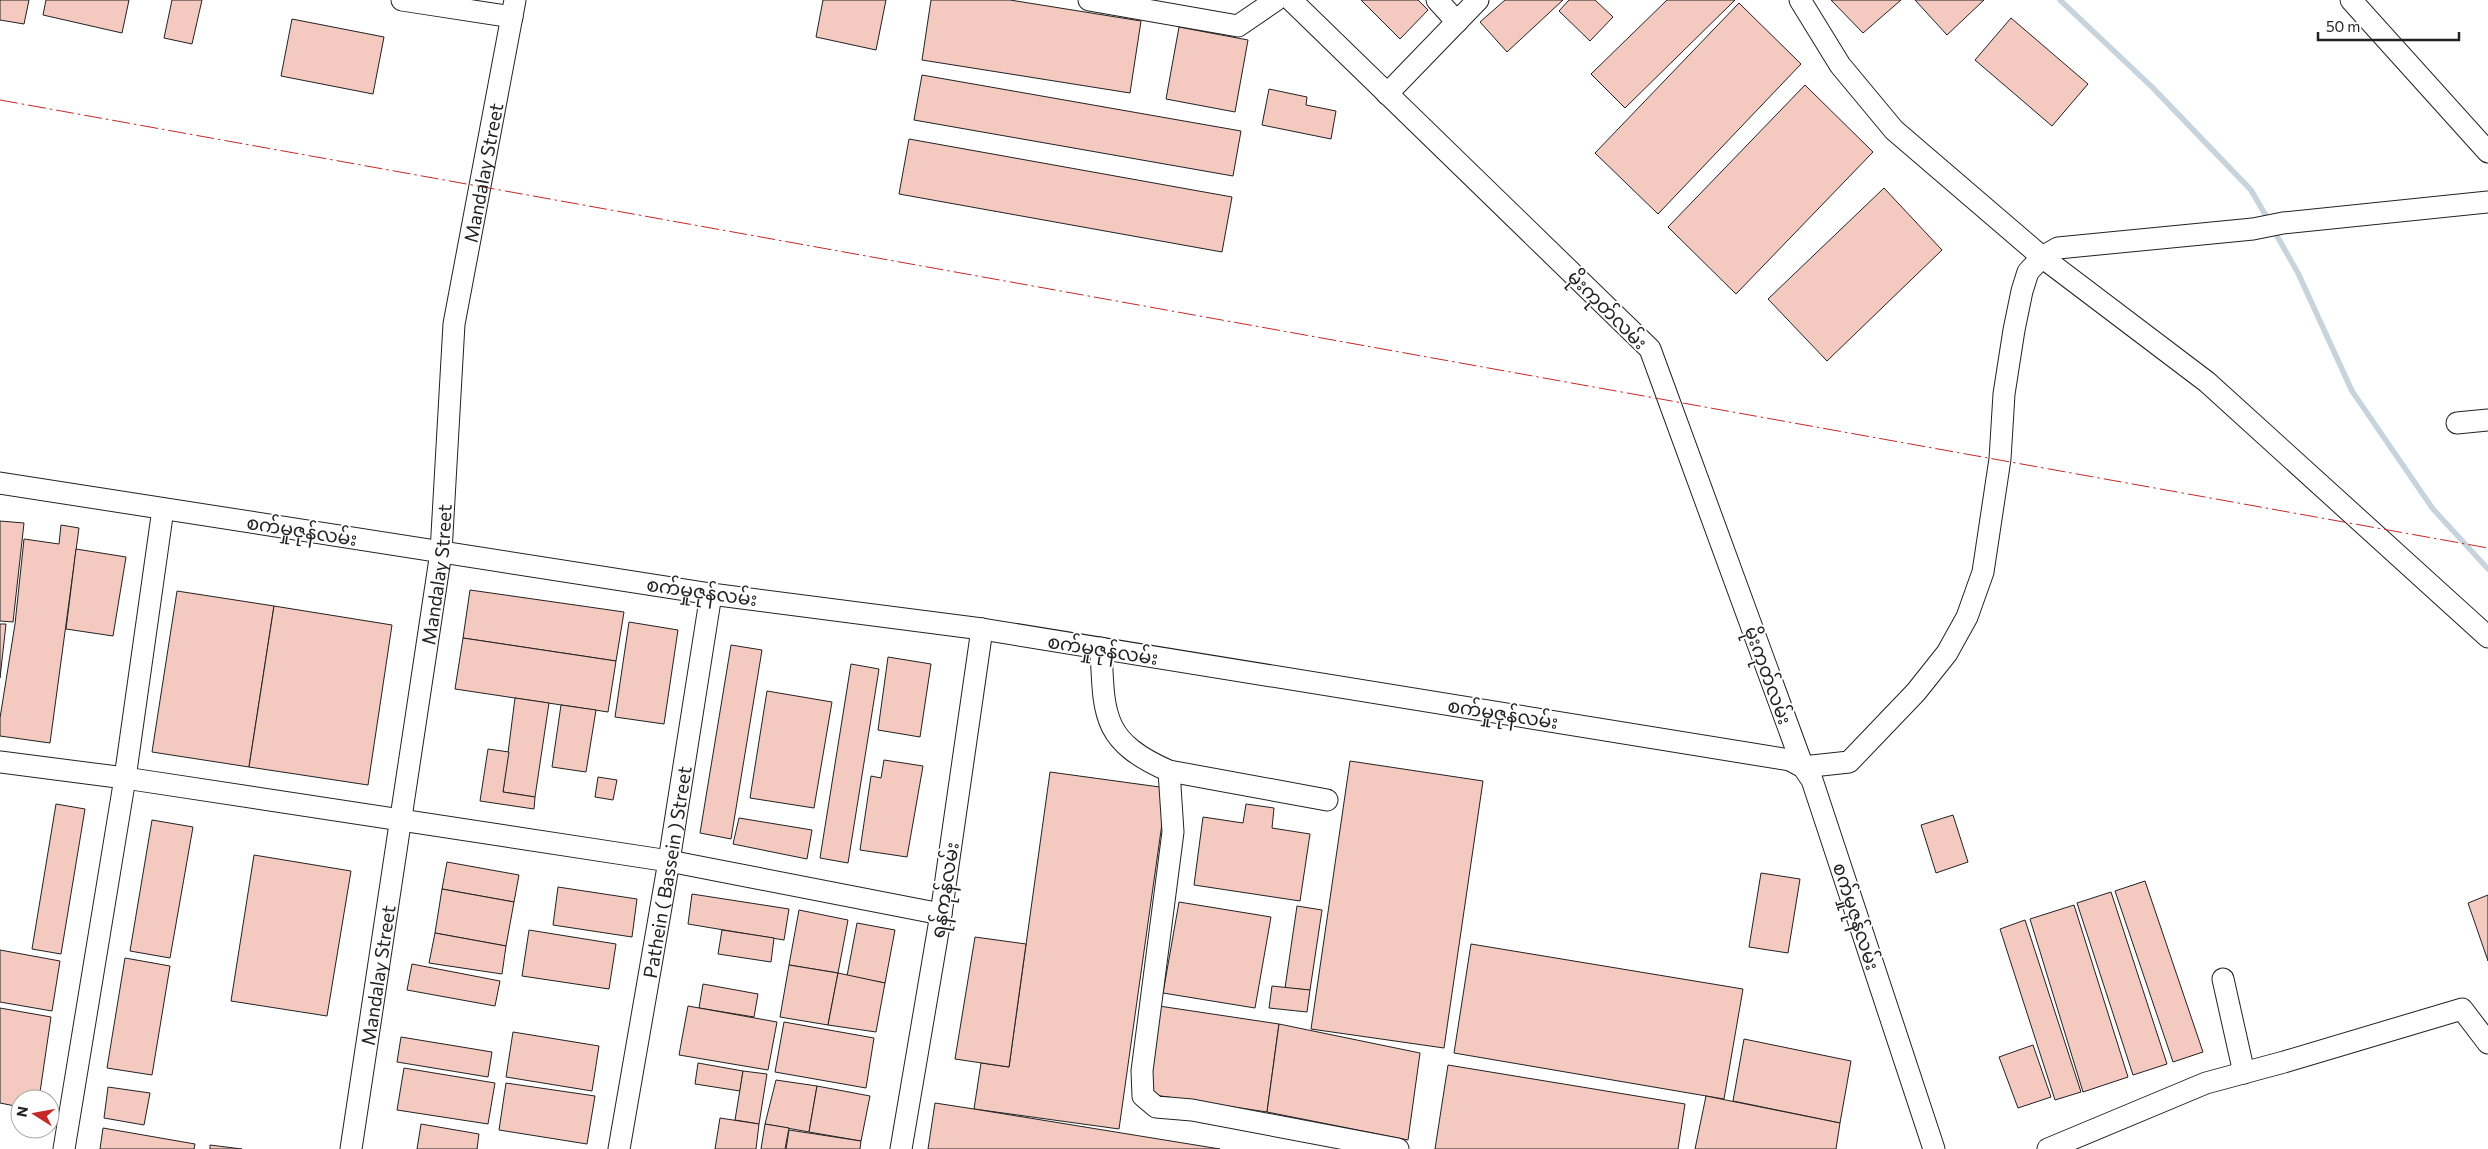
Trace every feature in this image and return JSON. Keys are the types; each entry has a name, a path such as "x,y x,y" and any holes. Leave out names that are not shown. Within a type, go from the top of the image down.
{"street":[{"path":"402,0 514,9"},
{"path":"1089,0 1238,26 1276,0"},
{"name":"မိုးကုတ်လမ်း","path":"1291,0 1650,349 1803,767"},
{"path":"1437,0 1457,22"},
{"path":"1387,94 1478,0"},
{"path":"1800,0 1840,65 1894,130 2042,257 2207,382 2488,637"},
{"path":"2351,0 2488,152"},
{"name":"Mandalay Street","path":"351,1149 442,552 454,324 514,9"},
{"path":"1803,767 1849,762 1916,692 1947,653 1967,617 1983,572 2000,459 2004,394 2014,330 2028,272 2042,257 2058,248 2253,229 2283,223 2488,202"},
{"path":"2457,423 2488,420"},
{"name":"စက်မှုဇုန်လမ်း","path":"0,484 711,594 982,629 1790,760 1803,767 1812,780 1934,1149"},
{"path":"64,1149 125,778 163,509"},
{"name":"Pathein ( Bassein ) Street","path":"619,1149 669,861 711,594"},
{"name":"ရန်ကုန်လမ်း","path":"901,1149 940,914 982,629"},
{"path":"1101,648 1104,708 1116,736 1151,763 1169,771 1327,800"},
{"path":"0,762 125,778 669,861 940,914"},
{"path":"1169,771 1173,832 1142,1071 1143,1096 1156,1107 1192,1110 1398,1149"},
{"path":"2223,979 2244,1073"},
{"path":"2048,1149 2206,1083 2462,1008 2488,1043"}],"building":[{"path":"0,0 29,0 24,24 0,20"},
{"path":"46,0 129,0 122,33 43,15"},
{"path":"172,0 202,0 192,44 164,38"},
{"path":"823,0 886,0 876,50 816,37"},
{"path":"931,0 1010,0 1141,21 1130,93 922,60"},
{"path":"1361,0 1418,0 1428,10 1400,39"},
{"path":"1505,0 1563,0 1507,52 1480,22"},
{"path":"1569,0 1595,0 1613,17 1590,41 1559,11"},
{"path":"1667,0 1735,0 1625,108 1591,74"},
{"path":"1831,0 1901,0 1863,33"},
{"path":"1915,0 1984,0 1947,35"},
{"path":"1739,3 1801,64 1658,214 1595,153"},
{"path":"2011,18 2088,84 2052,126 1975,60"},
{"path":"292,19 384,37 373,94 281,76"},
{"path":"1179,27 1248,40 1235,112 1166,99"},
{"path":"922,75 1241,131 1233,176 914,120"},
{"path":"1805,85 1873,152 1736,294 1668,227"},
{"path":"1269,89 1307,97 1306,105 1336,111 1331,139 1262,125"},
{"path":"909,139 1232,197 1222,252 899,194"},
{"path":"1884,188 1942,250 1827,361 1768,299"},
{"path":"0,521 24,523 13,622 0,621"},
{"path":"61,525 79,528 50,743 0,736 0,718 15,624 24,539 59,544"},
{"path":"76,549 126,557 113,636 66,629"},
{"path":"470,590 624,612 616,661 463,638"},
{"path":"177,591 274,606 249,767 152,752"},
{"path":"274,606 392,625 368,785 249,767"},
{"path":"629,622 678,630 664,724 615,717"},
{"path":"0,624 6,624 0,678"},
{"path":"463,638 616,661 608,712 455,689"},
{"path":"731,645 762,650 731,839 700,833"},
{"path":"888,657 931,664 920,737 878,730"},
{"path":"851,664 879,669 848,863 820,858"},
{"path":"767,691 832,702 814,808 750,798"},
{"path":"515,698 549,703 535,797 503,792"},
{"path":"561,705 596,710 586,772 552,767"},
{"path":"488,749 509,752 503,792 535,797 534,809 480,801"},
{"path":"884,760 923,766 907,857 860,850 871,776 881,778"},
{"path":"1350,761 1483,781 1444,1048 1311,1029"},
{"path":"1050,772 1167,788 1119,1129 974,1109 981,1063 1009,1067"},
{"path":"598,777 617,780 613,800 595,797"},
{"path":"56,804 85,809 61,954 32,949"},
{"path":"1246,804 1274,808 1272,828 1310,834 1300,901 1194,885 1203,817 1243,823"},
{"path":"1953,815 1968,862 1936,873 1921,825"},
{"path":"739,818 812,830 807,859 733,844"},
{"path":"152,820 193,827 170,958 130,951"},
{"path":"254,855 351,871 327,1016 231,1001"},
{"path":"447,862 519,875 514,902 442,889"},
{"path":"1761,873 1800,879 1788,953 1749,947"},
{"path":"2145,881 2203,1052 2173,1062 2115,891"},
{"path":"558,887 637,899 632,937 553,925"},
{"path":"442,889 514,902 506,946 435,933"},
{"path":"2111,892 2167,1064 2133,1075 2077,903"},
{"path":"692,894 789,909 784,940 688,924"},
{"path":"2488,895 2488,961 2468,903"},
{"path":"1179,902 1271,917 1255,1008 1163,993"},
{"path":"2074,905 2128,1077 2083,1092 2030,919"},
{"path":"1297,906 1322,910 1310,990 1285,988"},
{"path":"799,910 848,920 838,973 789,965"},
{"path":"2025,920 2081,1092 2055,1100 2000,929"},
{"path":"857,923 895,930 885,983 847,976"},
{"path":"529,930 616,944 609,989 522,976"},
{"path":"722,930 774,938 771,962 718,954"},
{"path":"435,933 506,946 502,974 429,963"},
{"path":"975,937 1026,944 1009,1067 955,1059"},
{"path":"1471,944 1743,989 1724,1099 1454,1053"},
{"path":"0,950 60,961 52,1011 0,1002"},
{"path":"125,958 170,966 152,1075 107,1068"},
{"path":"412,964 500,981 495,1006 407,990"},
{"path":"789,965 838,973 828,1025 780,1017"},
{"path":"838,973 885,983 876,1032 828,1025"},
{"path":"703,984 758,994 754,1017 699,1008"},
{"path":"1272,986 1310,990 1307,1012 1269,1008"},
{"path":"688,1006 777,1022 768,1070 679,1055"},
{"path":"1159,1006 1279,1024 1267,1112 1148,1094"},
{"path":"0,1008 51,1017 40,1089 10,1089 10,1105 0,1103"},
{"path":"784,1022 874,1038 866,1088 775,1072"},
{"path":"1279,1024 1420,1053 1408,1140 1267,1112"},
{"path":"513,1032 599,1046 592,1091 506,1077"},
{"path":"401,1037 492,1052 488,1077 397,1062"},
{"path":"1744,1039 1851,1061 1840,1123 1733,1101"},
{"path":"2033,1045 2051,1097 2018,1108 1999,1057"},
{"path":"698,1063 743,1071 740,1091 695,1084"},
{"path":"1448,1065 1685,1104 1678,1149 1435,1149"},
{"path":"404,1068 495,1083 488,1124 397,1110"},
{"path":"743,1071 767,1074 759,1124 735,1120"},
{"path":"776,1080 817,1086 809,1132 765,1124"},
{"path":"506,1083 595,1096 587,1144 499,1130"},
{"path":"817,1086 870,1096 861,1141 809,1132"},
{"path":"108,1087 150,1093 144,1125 104,1118"},
{"path":"1706,1096 1840,1123 1836,1149 1695,1149"},
{"path":"935,1103 974,1109 1220,1149 928,1149"},
{"path":"720,1118 759,1124 756,1149 715,1149"},
{"path":"421,1124 479,1134 477,1149 417,1149"},
{"path":"765,1124 789,1128 785,1149 761,1149"},
{"path":"103,1128 195,1144 194,1149 100,1149"},
{"path":"789,1130 861,1141 860,1149 786,1149"},
{"path":"210,1145 242,1149 210,1149"}],"waterway":[{"path":"2060,0 2153,88 2251,190 2269,221"},
{"path":"2273,229 2298,273 2352,391 2433,509 2488,569"}],"power":[{"path":"0,100 2488,548"}]}
